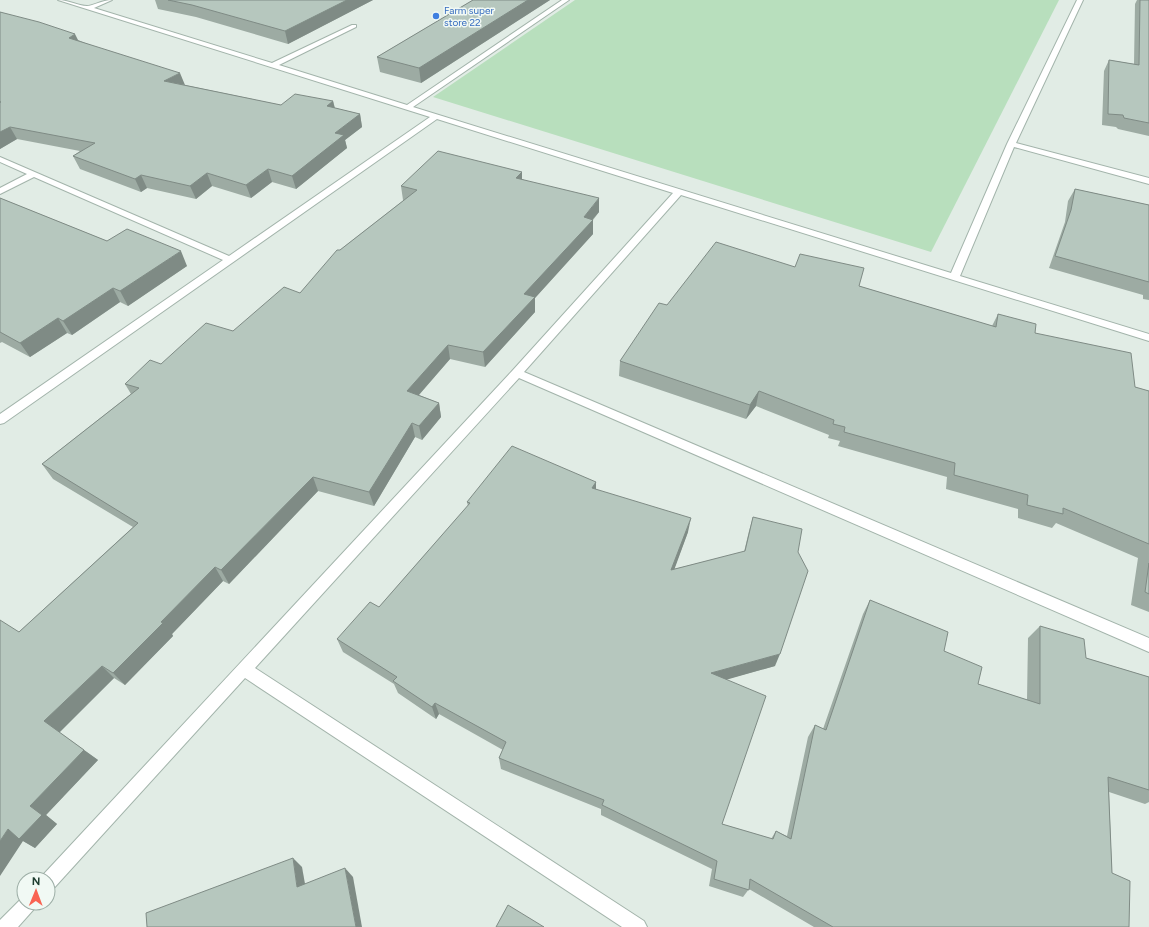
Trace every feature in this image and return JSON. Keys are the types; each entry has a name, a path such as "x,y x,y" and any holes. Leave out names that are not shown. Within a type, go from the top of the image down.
{"street":[{"path":"61,0 1149,338"},
{"path":"88,8 109,0"},
{"path":"407,108 566,0"},
{"path":"954,278 1011,144 1080,0"},
{"path":"272,66 354,26"},
{"path":"0,420 436,116"},
{"path":"1011,144 1149,181"},
{"path":"0,159 230,260"},
{"path":"0,191 34,174"},
{"path":"56,873 518,373 679,192"},
{"path":"518,373 1149,645"},
{"path":"244,669 638,927"},
{"path":"6,927 21,911"}],"green space":[{"path":"575,0 1059,0 931,252 433,97"}],"building":[{"path":"168,0 347,0 285,31 192,5"},
{"path":"473,0 528,0 419,68 377,57"},
{"path":"1140,0 1149,0 1149,123 1124,118 1123,115 1108,114 1109,60 1139,65"},
{"path":"0,12 39,22 75,34 69,38 180,73 164,81 281,105 295,94 333,101 327,106 360,114 335,133 344,135 292,176 268,169 246,185 207,173 190,186 141,175 135,179 73,156 95,143 10,127 0,132"},
{"path":"438,151 522,172 516,178 599,198 584,217 593,220 524,294 535,297 483,352 448,345 407,391 439,403 419,426 412,423 369,492 313,477 221,570 215,567 161,622 163,623 113,673 102,666 44,721 84,750 30,806 42,815 19,839 8,829 0,841 0,620 19,632 138,523 42,464 139,388 125,384 150,360 161,364 206,323 233,331 284,287 300,293 337,250 340,250 417,190 401,186"},
{"path":"1075,189 1149,205 1149,282 1055,256 1071,210"},
{"path":"0,198 107,241 127,229 181,251 120,291 113,288 63,321 58,318 20,343 0,332"},
{"path":"716,242 795,267 800,254 864,268 859,286 996,327 998,314 1036,324 1035,333 1131,353 1135,387 1149,391 1149,544 1063,508 1063,514 1027,505 1028,495 954,475 955,463 844,432 845,427 833,424 834,420 759,391 750,405 620,361 659,303 667,305"},
{"path":"512,446 596,482 592,488 691,518 671,570 745,551 753,517 802,529 798,552 808,571 780,654 711,673 766,696 722,824 773,839 776,831 791,839 815,725 826,730 870,600 948,632 944,651 982,667 978,684 1040,704 1040,626 1084,639 1086,658 1149,677 1149,790 1108,777 1112,873 1130,881 1129,927 833,927 750,879 749,890 714,879 717,861 602,805 604,800 499,758 506,742 435,703 432,707 393,681 397,677 337,639 370,602 379,607 470,503 467,502"},
{"path":"1149,563 1149,594 1145,592"},
{"path":"293,858 297,887 345,868 356,927 147,927 146,913"},
{"path":"508,905 544,927 496,927"}],"place":[{"name":"Farm super store 22","path":"436,16"}]}
